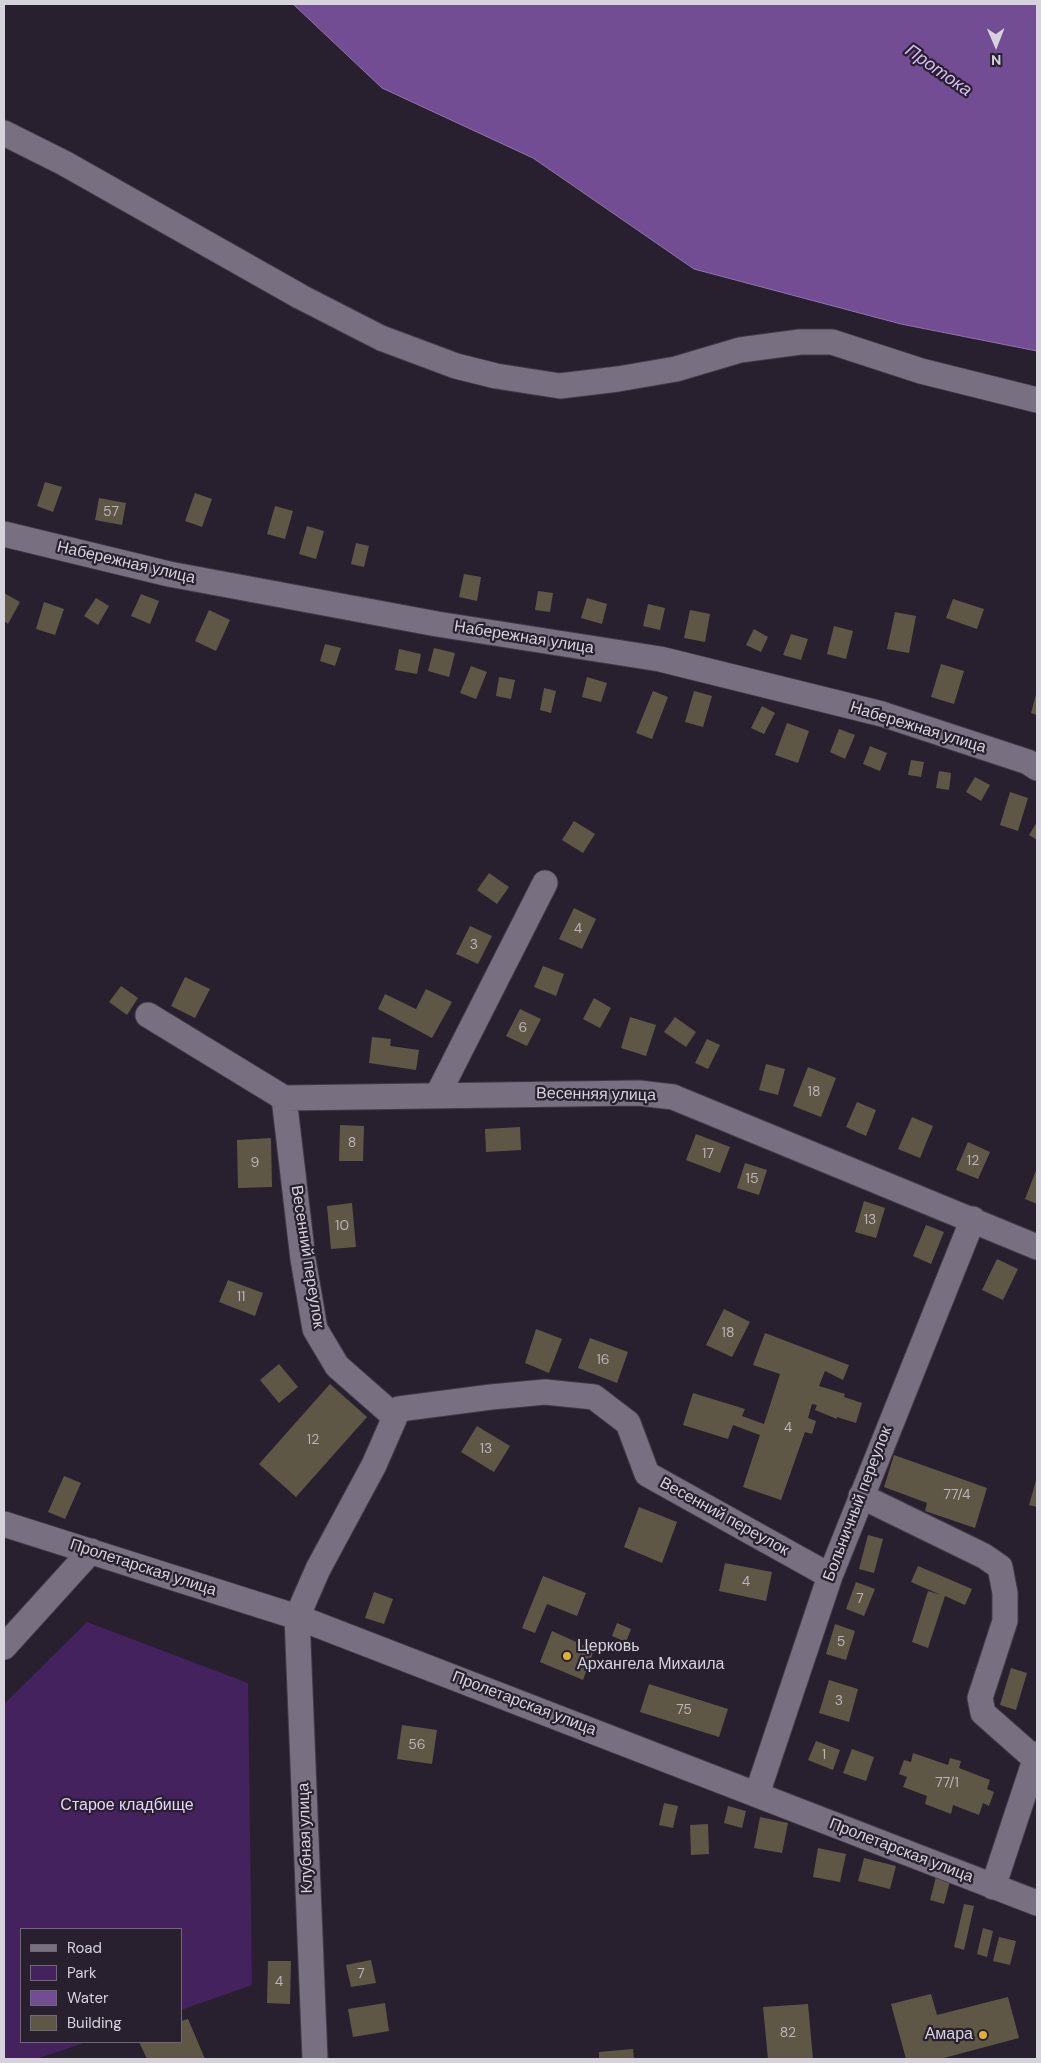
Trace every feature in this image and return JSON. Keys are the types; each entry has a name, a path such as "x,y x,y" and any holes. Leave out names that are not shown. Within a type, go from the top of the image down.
{"street":[{"path":"4,133 64,163 301,297 381,338 456,366 496,376 560,386 676,369 740,350 800,342 832,342 921,371 1037,400"},
{"name":"Набережная улица","path":"4,534 168,574 437,624 660,658 882,714 1028,762 1037,768"},
{"path":"437,1096 545,883"},
{"path":"148,1015 284,1098"},
{"name":"Весенняя улица","path":"284,1098 639,1093 673,1097 973,1219 1037,1247"},
{"name":"Весенний переулок","path":"284,1098 303,1259 315,1329 337,1366 394,1417 399,1409 490,1397 546,1392 594,1398 628,1423 646,1474 830,1576"},
{"name":"Больничный переулок","path":"757,1794 830,1576 973,1219"},
{"path":"297,1617 318,1570 374,1465 394,1417"},
{"path":"861,1496 984,1556 1000,1567 1005,1593 1005,1621 980,1698 983,1713 1036,1756 993,1887"},
{"name":"Пролетарская улица","path":"4,1524 297,1617 1037,1903"},
{"path":"4,1647 91,1551"},
{"name":"Клубная улица","path":"297,1617 315,2059"}],"green space":[{"name":"Старое кладбище","path":"87,1622 248,1683 252,1985 182,2010 182,1928 20,1928 20,2043 84,2043 36,2059 4,2059 4,1704"}],"water":[{"name":"Протока","path":"293,4 1037,4 1037,351 901,324 694,269 533,158 382,88"}],"building":[{"path":"45,482 62,487 53,512 37,506"},
{"path":"195,493 212,499 202,527 185,521"},
{"path":"99,498 126,503 122,525 95,520"},
{"path":"275,506 293,511 285,539 267,534"},
{"path":"307,526 324,531 316,559 299,554"},
{"path":"356,543 369,546 364,567 351,564"},
{"path":"464,574 481,577 477,601 459,597"},
{"path":"538,591 553,593 550,612 535,610"},
{"path":"4,593 20,602 8,624 4,621"},
{"path":"141,594 159,601 150,624 131,616"},
{"path":"96,598 109,606 98,625 84,616"},
{"path":"587,598 607,604 602,624 581,618"},
{"path":"953,599 984,609 977,629 946,618"},
{"path":"44,602 64,609 55,635 36,629"},
{"path":"648,604 665,608 660,630 643,626"},
{"path":"209,610 230,620 216,651 195,641"},
{"path":"690,610 710,614 705,642 684,638"},
{"path":"895,612 916,616 909,653 887,649"},
{"path":"834,626 853,631 846,659 827,654"},
{"path":"754,629 768,637 761,652 746,645"},
{"path":"791,634 808,639 801,660 783,655"},
{"path":"325,644 341,648 335,666 320,661"},
{"path":"434,648 455,653 449,677 428,671"},
{"path":"399,649 421,654 417,674 395,670"},
{"path":"941,664 964,671 954,704 931,697"},
{"path":"471,666 487,672 476,699 460,693"},
{"path":"499,677 515,680 511,699 496,696"},
{"path":"587,677 607,683 601,702 582,697"},
{"path":"544,688 556,691 551,713 540,710"},
{"path":"653,691 668,697 652,739 636,733"},
{"path":"694,691 712,696 703,727 685,722"},
{"path":"1037,691 1037,715 1031,713"},
{"path":"762,706 775,713 764,734 751,728"},
{"path":"787,723 809,731 798,763 775,755"},
{"path":"839,729 855,735 845,759 830,752"},
{"path":"870,746 887,753 880,771 863,764"},
{"path":"911,760 924,762 921,777 908,775"},
{"path":"939,771 951,773 949,790 936,788"},
{"path":"975,777 990,785 981,801 966,792"},
{"path":"1010,792 1028,798 1018,831 1000,825"},
{"path":"574,821 595,834 583,853 562,840"},
{"path":"1037,822 1037,840 1029,835"},
{"path":"489,873 509,887 497,904 477,890"},
{"path":"574,908 596,919 582,949 559,939"},
{"path":"470,926 492,936 478,964 456,954"},
{"path":"543,966 564,974 556,996 534,987"},
{"path":"185,977 210,989 195,1018 171,1006"},
{"path":"121,986 138,998 127,1015 109,1002"},
{"path":"426,989 452,1002 432,1038 378,1009 385,994 416,1009"},
{"path":"594,998 611,1008 600,1028 583,1019"},
{"path":"520,1009 541,1019 527,1046 506,1036"},
{"path":"630,1017 656,1025 646,1056 621,1048"},
{"path":"675,1017 696,1032 686,1047 664,1032"},
{"path":"372,1037 391,1039 390,1046 419,1050 416,1070 369,1063"},
{"path":"707,1039 720,1045 708,1069 695,1063"},
{"path":"766,1064 785,1069 778,1095 759,1090"},
{"path":"808,1067 836,1078 821,1117 793,1106"},
{"path":"857,1102 876,1110 866,1136 846,1127"},
{"path":"912,1117 933,1126 920,1158 898,1149"},
{"path":"340,1125 364,1126 363,1161 339,1161"},
{"path":"520,1127 521,1150 486,1152 485,1129"},
{"path":"696,1134 730,1147 720,1173 686,1160"},
{"path":"271,1138 272,1187 238,1188 237,1140"},
{"path":"968,1142 990,1152 978,1179 956,1170"},
{"path":"745,1163 767,1170 759,1195 737,1188"},
{"path":"1037,1168 1037,1204 1025,1199"},
{"path":"864,1201 885,1208 876,1238 855,1232"},
{"path":"352,1203 356,1247 331,1249 327,1206"},
{"path":"926,1225 944,1232 931,1264 913,1256"},
{"path":"997,1259 1018,1269 1003,1300 982,1290"},
{"path":"228,1280 263,1293 255,1316 219,1302"},
{"path":"724,1309 750,1322 732,1357 706,1345"},
{"path":"536,1329 562,1339 549,1373 525,1363"},
{"path":"765,1333 849,1365 843,1380 825,1371 819,1386 845,1394 844,1397 862,1403 856,1423 837,1417 837,1419 815,1410 817,1405 812,1404 808,1418 816,1421 812,1434 805,1432 781,1500 743,1487 760,1435 733,1425 728,1439 683,1425 693,1393 745,1409 742,1416 764,1424 780,1374 753,1365"},
{"path":"590,1338 628,1352 617,1383 578,1368"},
{"path":"279,1364 298,1387 279,1403 260,1380"},
{"path":"330,1384 367,1417 296,1497 259,1464"},
{"path":"477,1426 510,1446 494,1472 461,1452"},
{"path":"894,1455 987,1488 975,1528 925,1511 927,1503 884,1487"},
{"path":"64,1476 81,1483 65,1519 48,1512"},
{"path":"1037,1477 1037,1507 1029,1505"},
{"path":"639,1507 677,1522 662,1563 624,1547"},
{"path":"868,1535 883,1539 874,1573 859,1569"},
{"path":"725,1563 772,1572 766,1601 719,1591"},
{"path":"918,1566 972,1589 965,1605 945,1596 928,1648 912,1642 928,1591 941,1595 911,1582"},
{"path":"543,1576 586,1593 577,1616 547,1604 535,1633 522,1628"},
{"path":"856,1582 875,1589 864,1616 846,1609"},
{"path":"374,1592 393,1599 384,1624 365,1618"},
{"path":"617,1623 631,1629 626,1642 612,1636"},
{"path":"835,1624 855,1631 846,1660 826,1654"},
{"name":"Церковь Архангела Михаила","path":"552,1631 594,1650 583,1680 540,1662"},
{"path":"1011,1668 1027,1673 1016,1710 1000,1705"},
{"path":"829,1680 858,1689 849,1722 819,1713"},
{"path":"649,1684 728,1709 719,1737 640,1712"},
{"path":"402,1725 437,1730 432,1764 397,1759"},
{"path":"816,1741 840,1750 833,1770 808,1760"},
{"path":"852,1749 874,1757 866,1781 843,1773"},
{"path":"913,1753 948,1765 950,1758 961,1761 959,1768 990,1780 987,1789 994,1792 989,1806 983,1803 979,1815 953,1805 951,1814 925,1804 927,1796 903,1787 907,1777 899,1774 904,1760 911,1762"},
{"path":"664,1803 678,1806 673,1828 659,1825"},
{"path":"728,1806 746,1811 742,1828 724,1823"},
{"path":"760,1817 788,1823 782,1853 754,1848"},
{"path":"708,1824 709,1854 691,1855 690,1825"},
{"path":"818,1848 846,1854 840,1882 813,1877"},
{"path":"864,1858 896,1866 890,1889 858,1881"},
{"path":"936,1877 950,1881 944,1904 930,1900"},
{"path":"964,1904 974,1906 964,1950 954,1947"},
{"path":"983,1928 993,1931 987,1957 977,1954"},
{"path":"999,1937 1016,1941 1010,1965 993,1961"},
{"path":"371,1960 376,1983 351,1987 346,1965"},
{"path":"268,1961 291,1961 290,2004 267,2003"},
{"path":"931,1994 937,2015 1008,1997 1019,2038 940,2059 906,2059 891,2004"},
{"path":"385,2003 389,2031 353,2037 348,2009"},
{"path":"808,2004 813,2059 768,2059 763,2007"},
{"path":"188,2019 205,2059 147,2059 139,2043 182,2043 182,2021"},
{"path":"633,2049 634,2059 599,2059 599,2052"}],"place":[{"name":"Церковь Архангела Михаила","path":"567,1656"},
{"name":"Амара","path":"983,2035"}]}
